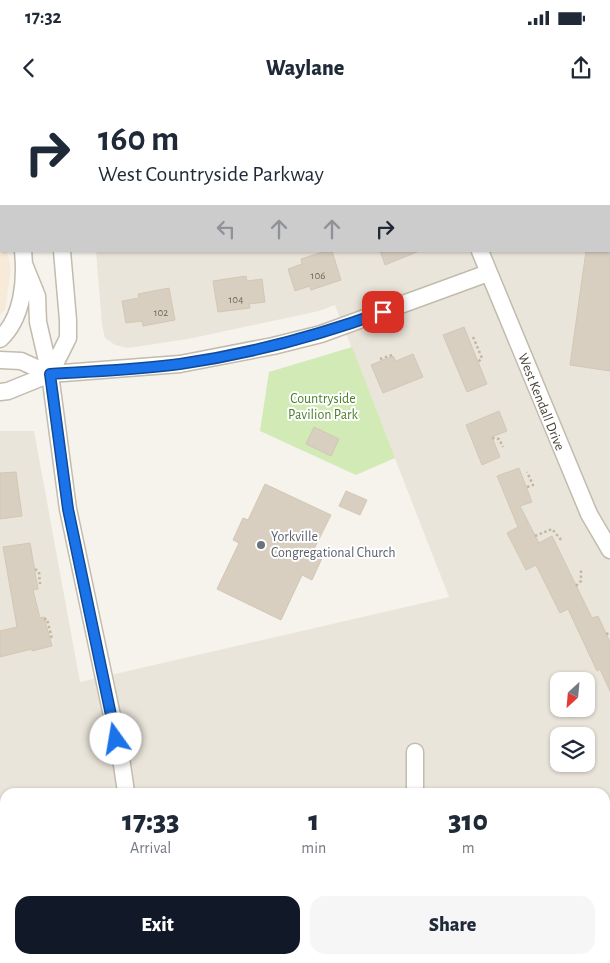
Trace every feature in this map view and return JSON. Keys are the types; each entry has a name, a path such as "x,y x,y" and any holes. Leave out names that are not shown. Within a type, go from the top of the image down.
{"street":[{"path":"50,374 68,338 62,252"},
{"name":"West Kendall Drive","path":"480,252 588,514 610,550"},
{"path":"24,258 36,296 38,322 50,374 68,509 121,758 125,788"},
{"path":"0,338 14,319 22,297 24,258"},
{"path":"0,392 8,392 50,374 180,364 273,346 321,334 488,273"},
{"path":"0,360 21,361 50,374"},
{"path":"415,752 415,788"}],"path":[{"path":"473,337 482,358 478,362"},
{"path":"380,359 392,356"},
{"path":"492,438 499,439 503,447"},
{"path":"527,472 533,485 527,488"},
{"path":"535,536 552,529 562,541"},
{"path":"576,586 581,581 582,569"},
{"path":"35,570 38,572 40,584"},
{"path":"44,620 47,619 52,639"}],"shaded area":[{"path":"0,252 7,252 11,269 5,310 0,315"},
{"path":"96,252 610,252 610,788 0,788 0,431 34,431 80,682 449,597 335,305 319,311 188,339 128,348 115,345 105,338 102,325"}],"green space":[{"name":"Countryside Pavilion Park","path":"352,347 395,458 356,475 260,431 269,372"}],"building":[{"path":"323,252 332,252 341,280 311,290 310,286 295,291 288,269 302,264 301,259"},
{"path":"380,252 417,252 385,265"},
{"path":"586,252 610,252 610,371 570,365"},
{"path":"246,276 247,281 262,279 265,302 249,304 250,308 218,312 213,281"},
{"path":"169,288 175,320 143,326 142,321 126,323 122,301 139,298 138,294"},
{"path":"464,327 487,384 467,392 443,335"},
{"path":"413,354 423,377 383,393 371,365 393,356 396,361"},
{"path":"499,411 507,431 492,437 500,457 482,465 466,425"},
{"path":"314,427 339,439 331,456 306,444"},
{"path":"519,468 532,502 520,506 539,543 552,536 592,618 598,616 610,642 610,691 600,669 597,671 568,609 560,613 536,565 526,570 507,533 518,527 497,476"},
{"path":"16,472 22,516 0,519 0,473"},
{"path":"265,484 331,515 313,551 323,556 312,580 302,575 281,620 217,589 239,543 233,540 243,518 248,520"},
{"path":"346,491 367,500 360,515 339,506"},
{"path":"30,543 38,589 33,590 40,618 44,617 52,646 0,657 0,631 17,627 3,547"}],"place":[{"name":"Yorkville Congregational Church","path":"261,545"}],"route":[{"path":"116,739 68,509 50,374 180,364 273,346 321,334 383,312"}]}
